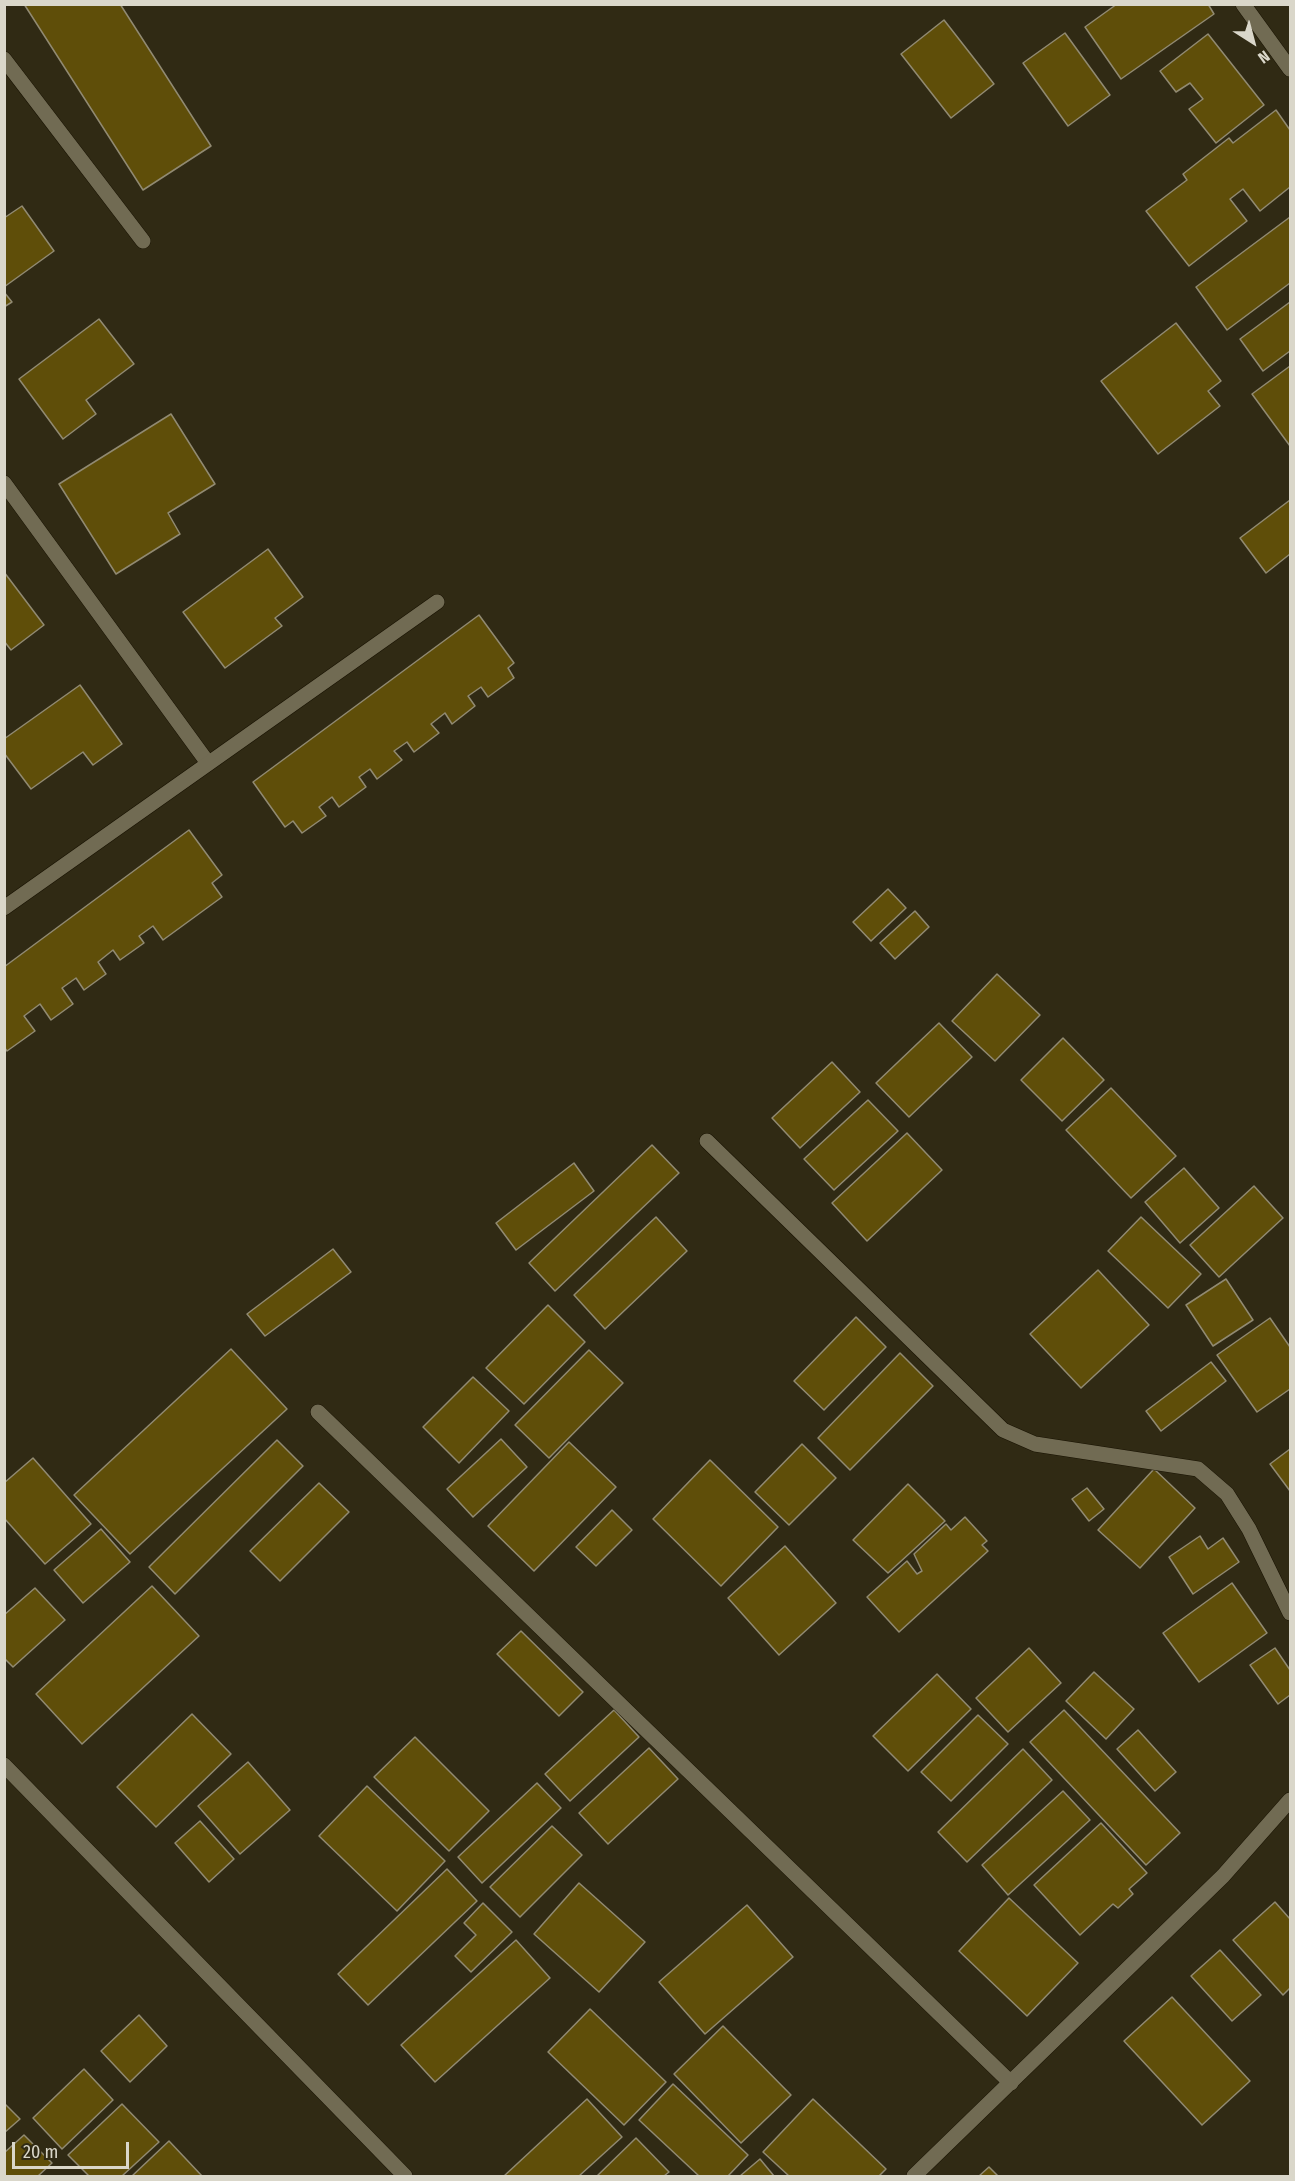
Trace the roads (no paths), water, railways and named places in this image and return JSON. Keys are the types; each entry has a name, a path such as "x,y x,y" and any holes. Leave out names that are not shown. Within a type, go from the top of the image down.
{"street":[{"path":"1243,4 1290,69"},
{"path":"4,59 143,241"},
{"path":"4,483 208,763"},
{"path":"4,909 437,602"},
{"path":"707,1141 1003,1430 1035,1444 1198,1469 1227,1494 1249,1529 1290,1613"},
{"path":"318,1412 1011,2083"},
{"path":"4,1765 405,2176"},
{"path":"914,2176 1222,1876 1290,1800"}]}
